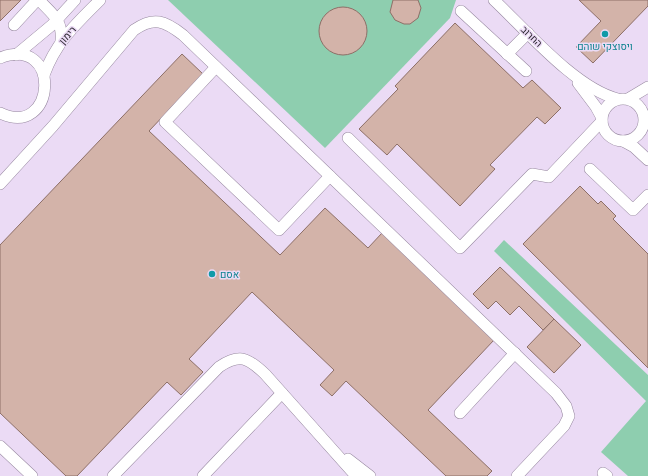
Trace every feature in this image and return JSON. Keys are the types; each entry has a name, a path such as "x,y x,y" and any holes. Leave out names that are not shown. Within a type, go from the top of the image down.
{"street":[{"path":"14,25 38,0 57,19 62,29 61,41"},
{"name":"רימון","path":"6,55 57,19 75,0"},
{"name":"רימון","path":"44,75 50,59 61,41 100,0"},
{"name":"החרוב","path":"494,0 571,73 596,91 623,99"},
{"path":"461,11 526,71"},
{"path":"0,184 53,126 134,30 144,24 159,21 170,25 216,67 556,393 566,406 569,416 564,426 517,476"},
{"path":"506,54 528,33"},
{"path":"2,115 16,117 26,115 35,109 42,101 45,92 44,75 38,65 26,56 6,55"},
{"path":"216,67 165,122 279,230 330,176"},
{"name":"החרוב","path":"571,73 596,107 602,120"},
{"path":"348,138 460,248 532,174 549,177 602,120 607,105 648,87"},
{"path":"623,99 637,104 646,125"},
{"path":"576,149 594,139 618,140 637,136 646,125 648,102"},
{"path":"602,120 605,132 634,147 648,160"},
{"path":"590,169 633,210 648,195"},
{"path":"460,413 515,353"},
{"path":"113,476 219,367 230,360 240,358 254,362 356,476"},
{"path":"203,476 282,393"},
{"path":"324,441 370,476"},
{"path":"0,446 32,476"}],"green space":[{"path":"168,0 456,0 450,18 325,148"},
{"path":"504,240 648,375 648,476 628,476 601,452 646,401 494,251"}],"building":[{"path":"0,0 21,0 0,21"},
{"path":"393,0 418,0 421,8 418,18 410,24 404,24 395,20 390,12"},
{"name":"ויסוצקי שוהם","path":"579,0 648,0 648,6 593,63 576,47 601,21"},
{"path":"338,7 348,7 357,11 363,17 366,22 366,40 357,51 348,55 338,55 329,51 323,45 319,36 319,26 323,17 329,11"},
{"path":"455,23 523,88 532,80 561,108 545,124 537,117 490,165 495,169 460,206 397,144 387,155 359,129 398,89 395,86"},
{"name":"אסם","path":"182,54 203,74 149,131 280,255 325,208 368,248 382,233 494,340 428,410 492,471 487,476 446,476 346,381 332,396 320,385 334,370 252,292 189,359 203,372 181,395 167,382 77,476 66,476 0,413 0,245"},
{"path":"580,186 598,204 601,201 616,216 613,219 648,254 648,368 523,244"},
{"path":"500,267 554,319 543,330 519,306 510,315 496,301 488,309 473,294"},
{"path":"554,319 581,345 554,373 527,347"}],"place":[{"name":"ויסוצקי שוהם","path":"605,34"},
{"name":"אסם","path":"212,274"}]}
